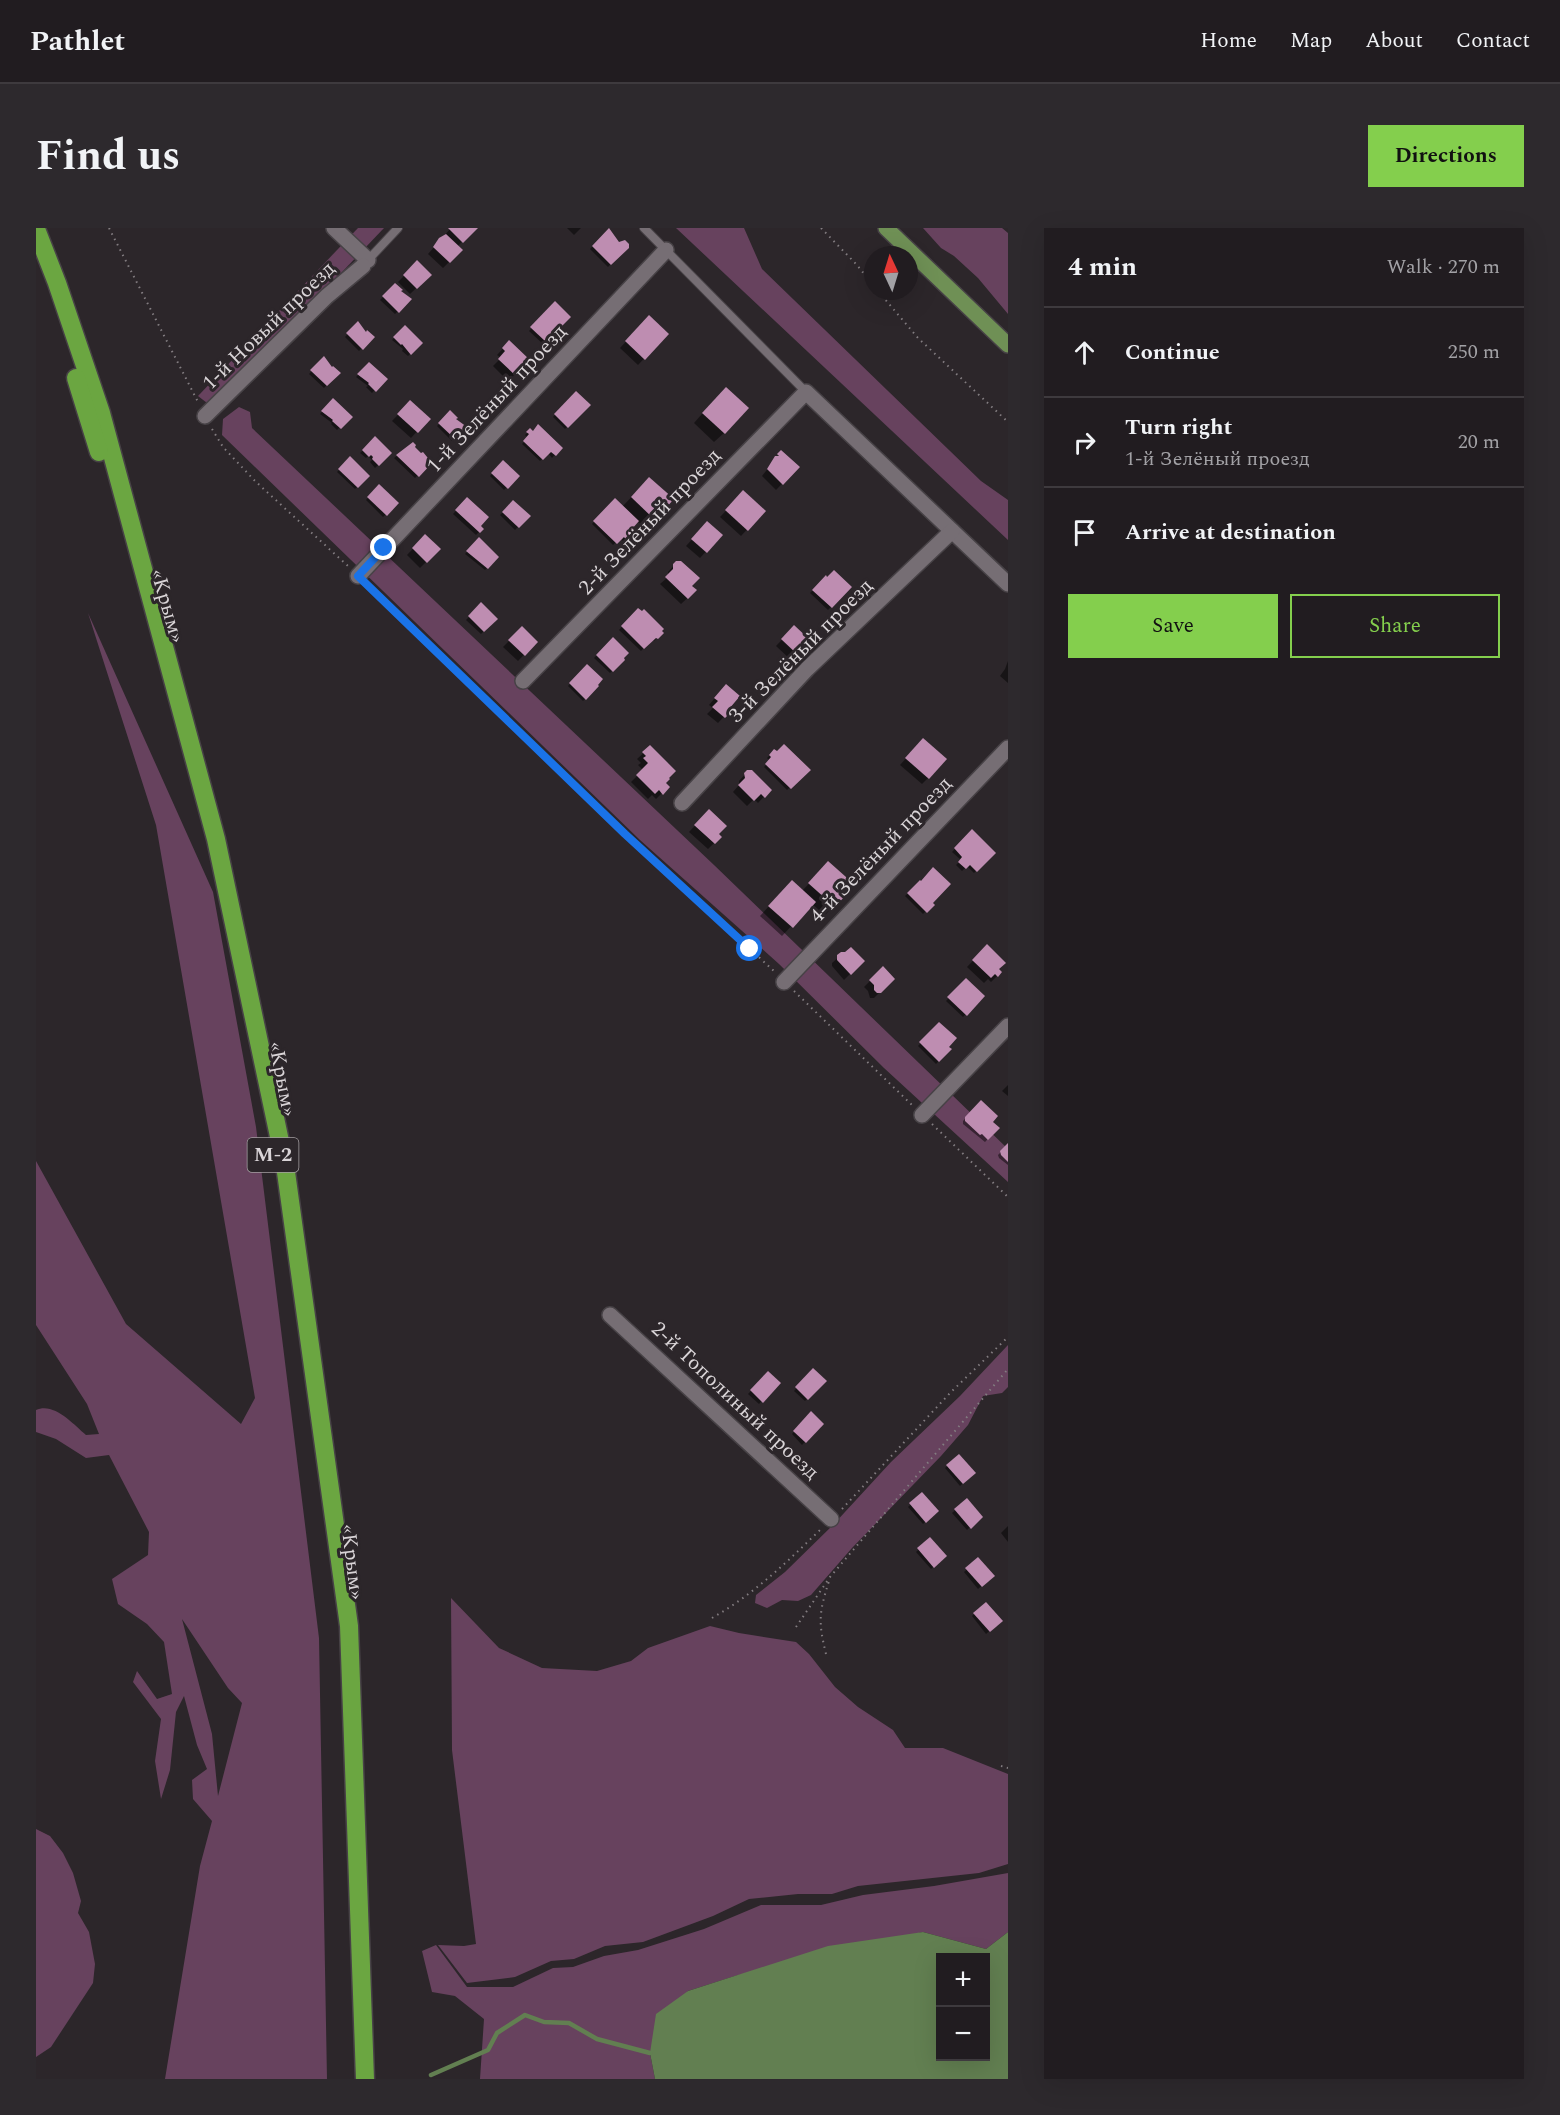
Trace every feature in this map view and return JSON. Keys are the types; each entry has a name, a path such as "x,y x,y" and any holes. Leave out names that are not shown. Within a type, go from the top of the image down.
{"highway":[{"path":"36,229 57,283 101,413 216,839 285,1165 349,1626 365,2079"},
{"name":"«Крым»","path":"36,257 53,302 110,487 171,704 221,902 266,1107 298,1311 337,1626 352,1892 354,2079"}],"main road":[{"path":"885,228 1008,345"}],"street":[{"path":"334,228 365,263"},
{"name":"1-й Зелёный проезд","path":"358,576 666,250"},
{"name":"1-й Новый проезд","path":"205,416 327,296 365,263"},
{"path":"806,392 1008,584"},
{"name":"2-й Зелёный проезд","path":"523,681 806,392"},
{"name":"3-й Зелёный проезд","path":"682,803 807,669 952,531"},
{"name":"4-й Зелёный проезд","path":"784,982 1008,748"},
{"path":"922,1115 1008,1026"},
{"name":"2-й Тополиный проезд","path":"610,1315 831,1519"}],"lane":[{"path":"365,263 398,228"},
{"path":"644,228 806,392"}],"path":[{"path":"109,228 223,447 255,481 358,576 616,826 784,982 1008,1197"},
{"path":"821,228 864,275"},
{"path":"886,300 918,338 1008,422"},
{"path":"712,1618 735,1605 772,1577 862,1489 950,1394 1008,1337"},
{"path":"796,1627 830,1577 1008,1369"},
{"path":"826,1654 819,1628 821,1607 830,1577"},
{"path":"1000,1766 1008,1768"}],"shaded area":[{"path":"358,228 384,228 246,373 211,406 198,396"},
{"path":"676,228 744,228 762,269 981,481 1008,500 1008,540"},
{"path":"923,228 1002,228 1008,233 1008,314 978,278 954,256 941,248"},
{"path":"239,407 250,412 252,428 714,865 1008,1149 1008,1182 884,1068 779,964 640,840 222,435 223,419"},
{"path":"88,613 213,892 256,1127 319,1638 327,2079 165,2079 200,1866 212,1821 193,1799 192,1780 207,1769 197,1745 184,1696 176,1712 170,1770 161,1799 155,1761 161,1719 133,1682 137,1671 157,1699 172,1694 164,1642 147,1624 118,1604 112,1579 148,1555 149,1532 109,1455 86,1458 56,1439 36,1432 36,1410 43,1408 63,1415 86,1435 99,1434 87,1404 36,1325 36,1161 126,1324 241,1424 255,1398 156,825","holes":["182,1619 228,1688 242,1703 218,1796 212,1734"]},
{"path":"1008,1345 1008,1387 1002,1393 983,1396 968,1425 811,1595 798,1601 782,1600 767,1608 755,1603 756,1595 785,1572 833,1525 891,1462 960,1396"},
{"path":"451,1598 499,1648 542,1668 597,1671 631,1661 648,1648 710,1626 796,1642 809,1654 835,1687 858,1707 893,1730 905,1748 943,1748 1008,1774 1008,1864 979,1873 858,1886 832,1894 798,1894 749,1899 713,1916 643,1942 605,1946 574,1959 551,1961 515,1977 467,1983 438,1945 476,1944 452,1750"},
{"path":"36,1829 50,1836 63,1853 73,1873 81,1901 78,1913 89,1932 95,1964 93,1983 51,2047 36,2057"},
{"path":"1008,1873 1008,1932 986,1949 923,1932 735,1976 688,1991 650,2053 655,2079 480,2079 484,2019 455,1996 432,1992 422,1951 436,1945 467,1987 513,1987 553,1968 573,1967 604,1956 638,1950 704,1929 761,1905 821,1905 863,1895"},
{"path":"923,1932 986,1949 1008,1932 1008,2079 655,2079 650,2053 656,2014 688,1991 828,1946"}],"building":[{"path":"448,228 478,228 463,243"},
{"path":"609,228 619,242 625,240 629,244 629,248 611,265 592,246"},
{"path":"446,234 463,250 450,263 433,247 439,238"},
{"path":"417,260 432,275 417,289 403,275"},
{"path":"395,283 412,299 399,313 382,296"},
{"path":"555,301 571,317 546,342 530,327"},
{"path":"649,315 669,334 645,360 625,341"},
{"path":"358,321 366,332 367,330 375,337 363,350 346,333"},
{"path":"405,325 423,343 411,355 393,337"},
{"path":"509,340 531,361 516,376 498,359 505,351 502,348"},
{"path":"324,356 332,367 341,373 327,386 310,370"},
{"path":"369,362 388,379 376,392 357,374"},
{"path":"726,387 749,408 725,434 702,413"},
{"path":"576,391 591,405 568,428 554,414"},
{"path":"333,398 353,417 341,429 321,411"},
{"path":"410,400 431,419 418,433 397,414"},
{"path":"450,410 458,418 456,419 467,427 455,439 438,423"},
{"path":"538,424 563,448 556,456 551,452 543,460 523,441 529,434 526,432 530,428 533,431"},
{"path":"375,436 392,453 379,466 371,455 369,457 362,450"},
{"path":"413,442 415,447 421,453 423,452 432,463 419,477 396,455"},
{"path":"781,450 800,467 783,485 767,469 775,456 779,456 777,454"},
{"path":"350,456 370,476 358,488 338,469"},
{"path":"503,460 520,476 508,489 491,473"},
{"path":"649,477 674,499 655,520 631,497"},
{"path":"379,484 399,503 387,516 367,497"},
{"path":"743,490 766,511 748,531 725,510"},
{"path":"467,497 489,517 481,526 484,529 480,533 455,510"},
{"path":"615,498 639,521 632,529 636,532 627,541 624,537 617,544 593,521"},
{"path":"513,500 531,516 519,528 502,512"},
{"path":"707,521 723,535 707,553 691,539"},
{"path":"425,534 441,549 427,563 412,548"},
{"path":"479,537 499,557 488,569 466,551"},
{"path":"676,561 681,561 700,578 692,586 697,590 688,599 665,577 673,569"},
{"path":"834,570 852,587 832,608 812,590"},
{"path":"481,602 498,619 484,632 468,616"},
{"path":"638,608 642,611 644,609 664,629 662,631 664,633 658,639 656,638 644,649 621,626"},
{"path":"794,625 811,641 798,655 781,639"},
{"path":"522,626 538,642 525,656 508,640"},
{"path":"613,637 629,653 613,672 596,655"},
{"path":"587,664 603,679 586,700 569,683"},
{"path":"726,684 740,696 729,709 732,711 725,718 712,707 718,701 714,698"},
{"path":"923,738 947,759 929,779 905,758"},
{"path":"784,744 811,770 791,789 765,764 774,749 777,751"},
{"path":"650,745 676,771 666,783 670,787 663,795 659,790 655,794 636,775 648,763 643,758 646,756 642,752"},
{"path":"752,770 772,790 765,798 761,794 754,801 738,785 745,778 744,773"},
{"path":"709,809 727,826 719,834 722,837 715,844 694,825"},
{"path":"972,829 996,853 977,872 970,865 966,869 958,862 962,857 954,848"},
{"path":"828,861 855,885 835,907 808,883"},
{"path":"933,867 951,884 927,913 907,893"},
{"path":"792,880 816,902 793,928 768,906"},
{"path":"987,944 1006,963 999,969 1002,972 998,977 995,974 991,978 972,960"},
{"path":"851,947 865,961 851,975 837,960 837,955"},
{"path":"883,966 895,979 881,993 877,993 869,980"},
{"path":"966,978 985,996 967,1016 947,997"},
{"path":"939,1022 957,1038 949,1047 952,1049 939,1062 919,1042"},
{"path":"981,1100 998,1116 993,1122 1000,1128 988,1140 965,1121 965,1117"},
{"path":"1008,1143 1008,1162 1000,1151"},
{"path":"813,1368 827,1381 808,1400 795,1387"},
{"path":"768,1371 781,1383 763,1403 750,1390"},
{"path":"811,1411 824,1424 806,1443 793,1431"},
{"path":"959,1454 976,1473 963,1484 946,1465"},
{"path":"922,1492 939,1511 926,1523 909,1503"},
{"path":"967,1498 983,1517 971,1529 954,1509"},
{"path":"930,1537 947,1556 934,1568 917,1548"},
{"path":"978,1557 995,1576 982,1587 965,1568"},
{"path":"986,1602 1003,1621 990,1632 973,1613"}],"waterway":[{"path":"431,2075 488,2050 497,2033 525,2015 544,2022 569,2023 597,2039 650,2053"}],"route":[{"path":"384,548 358,576 625,834 750,949"}]}
